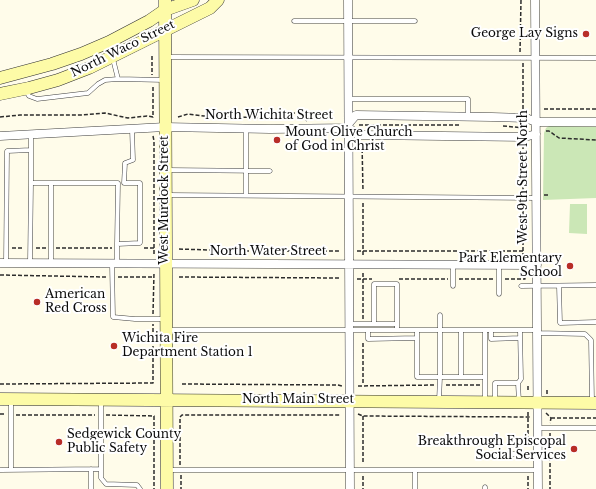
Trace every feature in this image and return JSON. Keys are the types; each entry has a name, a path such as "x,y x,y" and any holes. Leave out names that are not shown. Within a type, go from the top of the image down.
{"street":[{"name":"North Waco Street","path":"0,78 46,66 81,54 109,42 149,21 165,5 192,0"},
{"name":"North Waco Street","path":"0,94 25,89 89,68 210,8 218,0"},
{"path":"348,0 350,489"},
{"name":"West 9th Street North","path":"535,0 537,332 533,402 538,415 538,489"},
{"name":"West Murdock Street","path":"165,5 167,489"},
{"name":"North Wichita Street","path":"349,125 356,115 523,118 536,122 596,122"},
{"name":"North Wichita Street","path":"0,136 165,127 246,128 349,125 358,135 523,137 536,134"},
{"name":"North Water Street","path":"3,263 537,265"},
{"name":"North Main Street","path":"5,399 349,400 594,403"}],"lane":[{"path":"294,20 415,21"},
{"path":"112,56 118,79"},
{"path":"165,58 596,58"},
{"path":"25,89 29,96 37,99 88,93 105,80 165,80"},
{"path":"348,99 468,99 468,117"},
{"path":"246,128 246,195"},
{"path":"124,183 125,163 133,160 132,129"},
{"path":"30,263 31,134"},
{"path":"3,263 6,248 7,151 31,150"},
{"path":"165,170 270,171"},
{"path":"30,183 140,183 140,243 117,246"},
{"path":"51,183 51,263"},
{"path":"118,183 117,246 112,277 112,317 153,319 166,324 349,327 374,324 397,324"},
{"path":"165,194 536,197"},
{"path":"453,265 453,286"},
{"path":"498,294 499,265"},
{"path":"374,324 374,284 397,284 397,330"},
{"path":"521,286 596,285"},
{"path":"559,286 560,323 596,322"},
{"path":"439,402 440,315"},
{"path":"349,327 368,330 520,330 585,334 591,340 594,403"},
{"path":"368,330 368,339 417,338"},
{"path":"417,330 417,377 485,378"},
{"path":"461,330 461,377"},
{"path":"485,330 485,378 490,402"},
{"path":"491,330 491,339 520,338"},
{"path":"518,383 521,379 520,330"},
{"path":"490,402 495,383 518,383"},
{"path":"518,383 533,402"},
{"path":"5,399 11,414 11,470"},
{"path":"101,400 100,478 106,484 137,485 140,489"},
{"path":"538,428 596,428"},
{"path":"502,454 538,454"},
{"path":"90,469 91,489"},
{"path":"0,470 100,469"},
{"path":"167,470 538,470"},
{"path":"415,470 415,489"}],"path":[{"path":"393,279 525,279 523,265 523,58 520,52 520,0"},
{"path":"0,117 20,115 82,115 105,113 128,118 147,116 153,117 152,56"},
{"path":"549,131 558,138 595,140"},
{"path":"153,135 154,256"},
{"path":"536,197 550,195"},
{"path":"6,248 117,246"},
{"path":"139,248 154,248"},
{"path":"179,249 240,251 345,251"},
{"path":"355,251 523,251"},
{"path":"0,384 153,383 154,273"},
{"path":"0,275 154,277"},
{"path":"179,277 344,278"},
{"path":"355,278 378,279"},
{"path":"182,384 342,386"},
{"path":"528,386 533,402 551,418 596,418"},
{"path":"528,454 528,417 533,402 548,388"},
{"path":"0,414 154,416 154,489"},
{"path":"181,489 180,417 182,415 338,416 343,414"},
{"path":"358,414 363,416 528,417 538,415"},
{"path":"363,416 363,489"},
{"path":"550,489 551,418"},
{"path":"528,470 528,489"}],"green space":[{"path":"549,126 596,127 596,198 543,200 544,133 546,128"},
{"path":"570,204 587,204 587,234 569,233"}],"place":[{"name":"George Lay Signs","path":"586,34"},
{"name":"Mount Olive Church of God in Christ","path":"277,140"},
{"name":"Park Elementary School","path":"570,266"},
{"name":"American Red Cross","path":"37,302"},
{"name":"Wichita Fire Department Station 1","path":"114,346"},
{"name":"Sedgewick County Public Safety","path":"59,442"},
{"name":"Breakthrough Episcopal Social Services","path":"574,449"}]}
